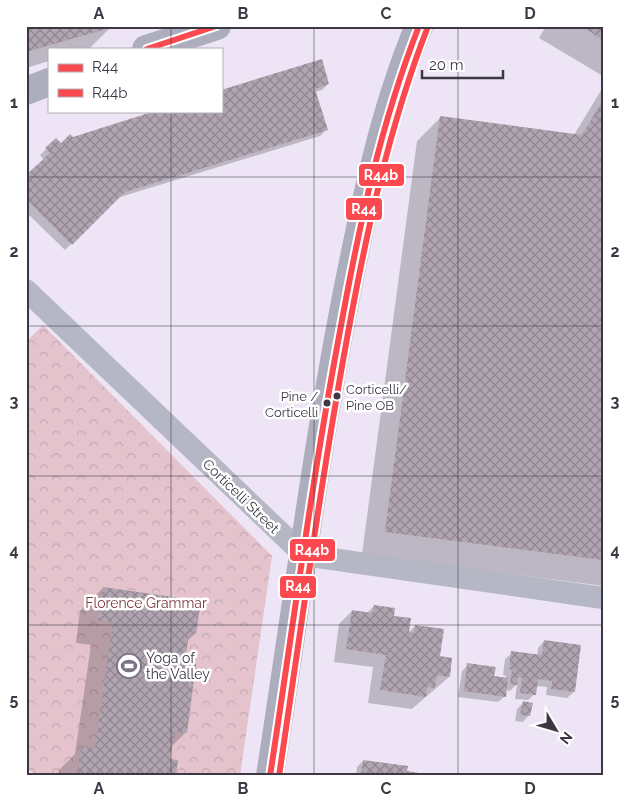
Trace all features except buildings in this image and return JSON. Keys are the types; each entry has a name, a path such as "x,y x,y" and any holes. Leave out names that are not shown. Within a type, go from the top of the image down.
{"main road":[{"path":"149,48 217,26"},
{"path":"270,776 317,460 359,230 385,127 419,26"},
{"path":"26,91 48,82"}],"street":[{"name":"Corticelli Street","path":"26,290 304,555"},
{"path":"304,555 603,598"}],"green space":[{"name":"Florence Grammar","path":"43,325 272,556 240,776 37,776 26,768 26,342"}],"transit line":[{"name":"R44","path":"150,48 216,26"},
{"name":"R44","path":"270,776 320,442 355,253 382,139 405,63 419,26"},
{"name":"R44b","path":"279,776 320,499 355,294 371,217 390,141 413,66 427,29"}],"place":[{"name":"Corticelli/ Pine OB","path":"337,396"},
{"name":"Pine / Corticelli","path":"327,403"},
{"name":"Yoga of the Valley","path":"129,666"}]}
